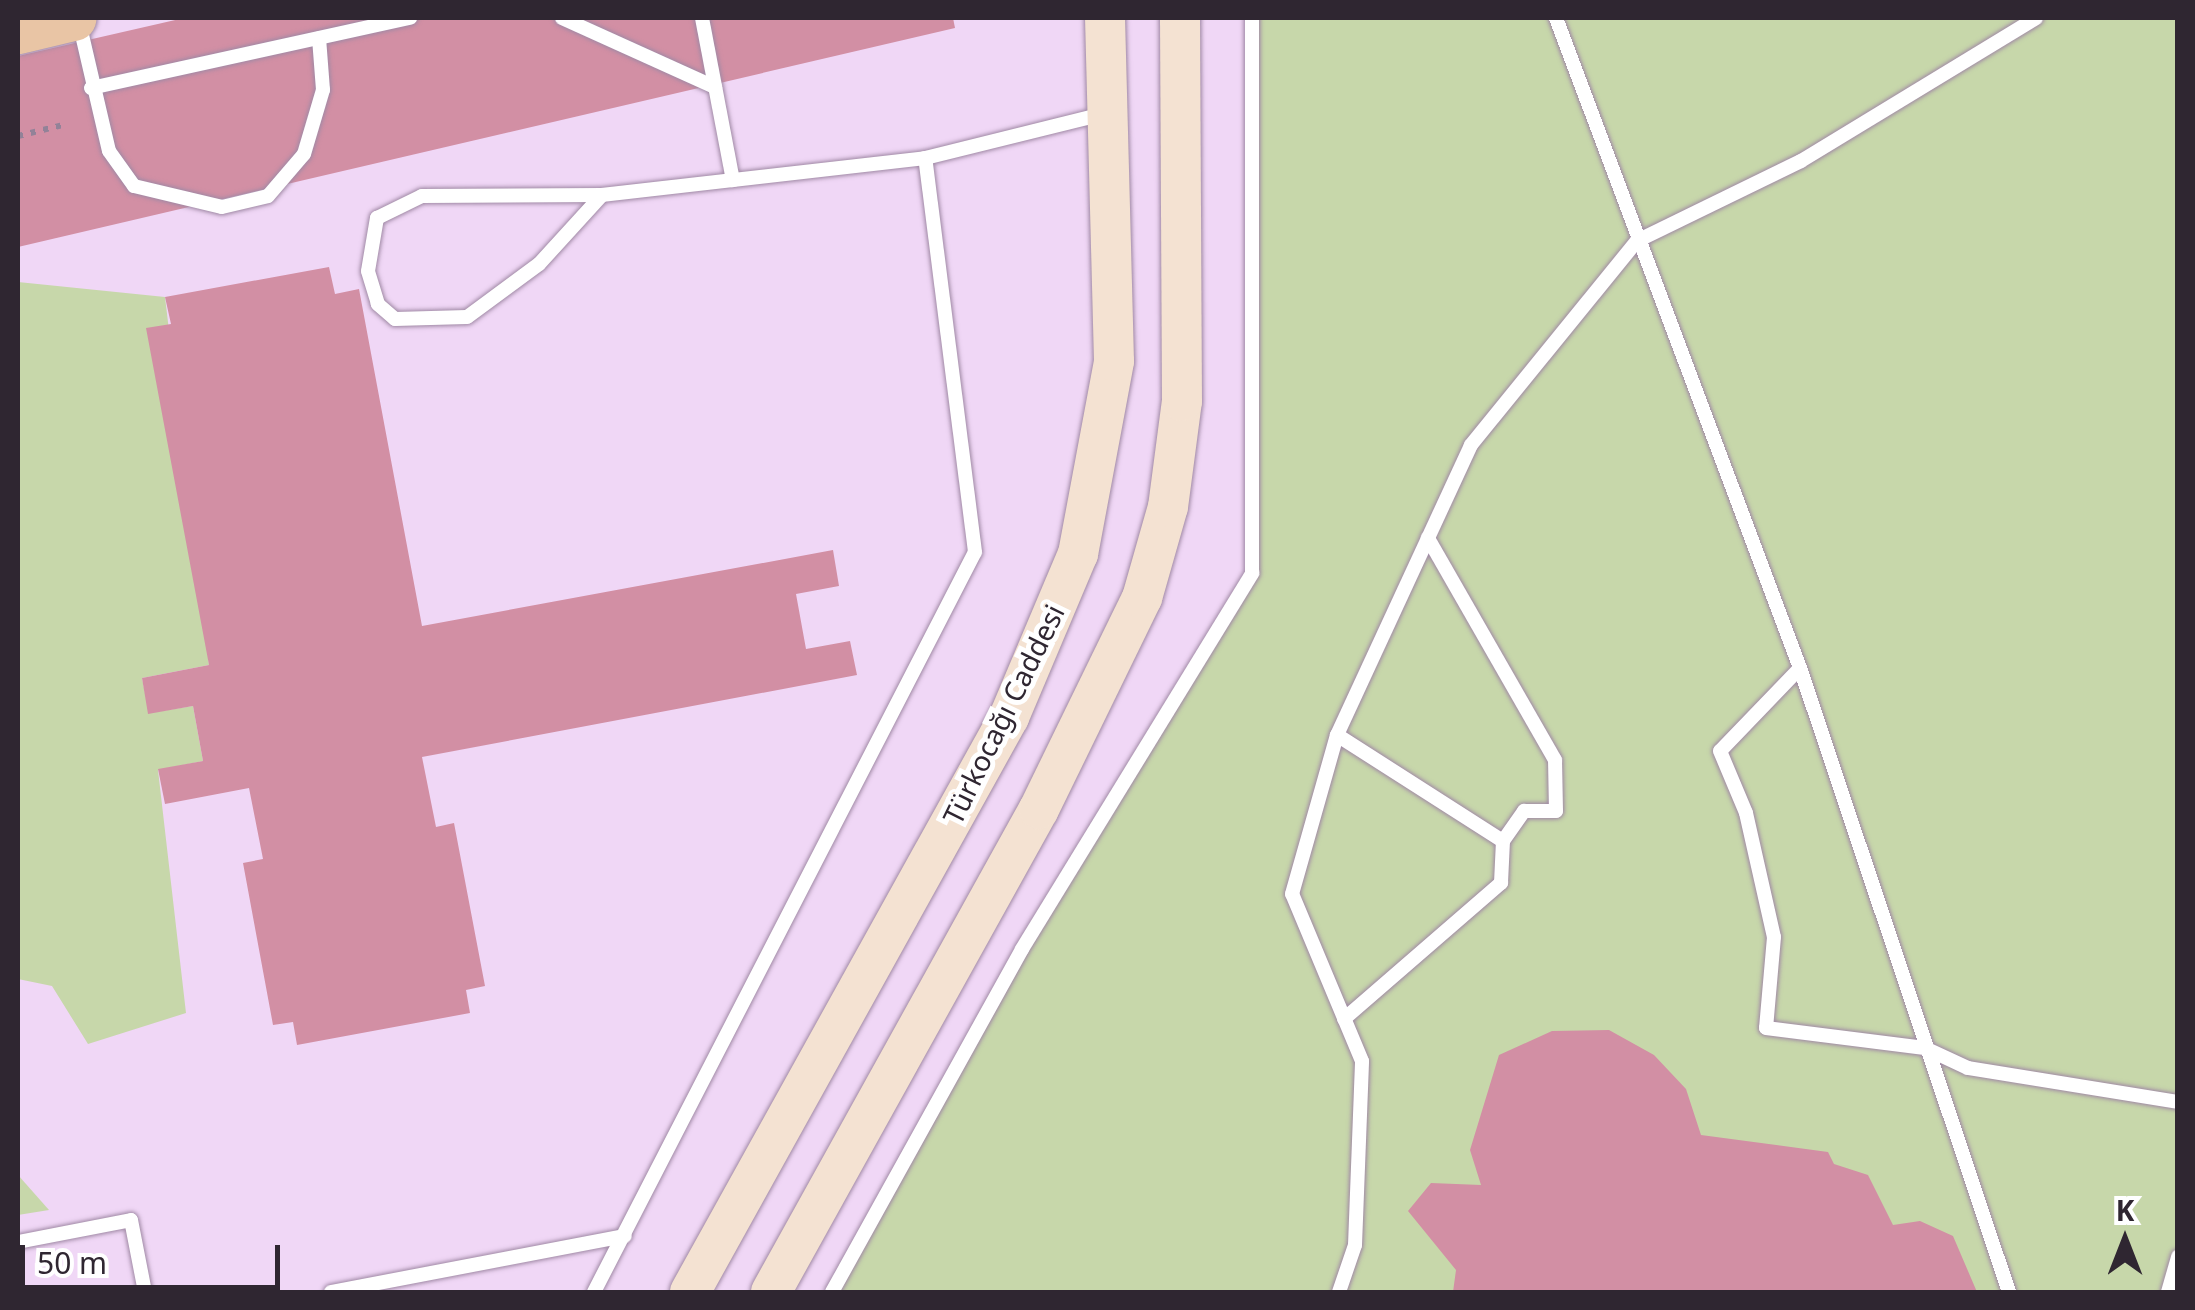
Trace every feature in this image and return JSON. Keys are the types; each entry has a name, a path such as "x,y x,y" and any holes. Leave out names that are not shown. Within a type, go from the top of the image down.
{"main road":[{"path":"18,31 76,18"},
{"name":"Türkocağı Caddesi","path":"690,1292 1009,716 1078,554 1114,362 1114,111 1104,18"},
{"path":"771,1292 1048,794 1142,598 1168,508 1182,401 1184,28"}],"lane":[{"path":"76,18 109,151 134,186 222,208 268,196 304,154 323,90 319,38"},
{"path":"91,88 410,18"},
{"path":"562,18 715,87"},
{"path":"702,18 733,180"},
{"path":"832,1292 1022,949 1252,573 1252,18"},
{"path":"1556,18 1800,668 2009,1292"},
{"path":"1339,1292 1355,1245 1362,1061 1292,894 1336,735 1471,445 1637,241 1801,161 2036,18"},
{"path":"602,195 504,296 467,317 396,319 378,304 368,241 377,218 398,203 602,195 925,158 1114,111"},
{"path":"594,1292 975,552 925,158"},
{"path":"1344,1020 1501,884 1503,841 1524,811 1556,811 1555,760 1428,538"},
{"path":"1800,668 1720,751 1746,813 1774,937 1766,1028 1925,1048 1968,1068 2178,1102"},
{"path":"1336,735 1503,841"},
{"path":"18,1242 132,1220 145,1292"},
{"path":"331,1292 625,1236"},
{"path":"2168,1292 2178,1256"}],"path":[{"path":"18,136 67,124"}],"green space":[{"path":"1252,18 2177,18 2178,1256 2168,1292 832,1292 1022,949 1252,573"},
{"path":"18,282 165,297 209,665 142,678 149,713 193,706 203,761 158,770 186,1013 88,1044 52,986 18,979"},
{"path":"18,1175 49,1210 18,1215"}],"building":[{"path":"184,18 953,18 955,28 18,247 18,56"},
{"path":"329,267 335,294 359,289 422,626 833,550 839,586 796,594 806,649 850,641 857,675 422,757 436,827 454,823 485,986 466,990 470,1013 297,1045 293,1022 273,1025 243,863 263,859 249,788 165,804 158,769 203,761 193,706 148,714 142,678 209,665 146,328 171,324 165,297"},
{"path":"1609,1030 1654,1055 1686,1089 1701,1135 1828,1152 1834,1164 1868,1175 1893,1225 1920,1221 1953,1236 1977,1292 1453,1292 1456,1270 1408,1211 1431,1183 1481,1185 1470,1150 1499,1055 1552,1031"}]}
